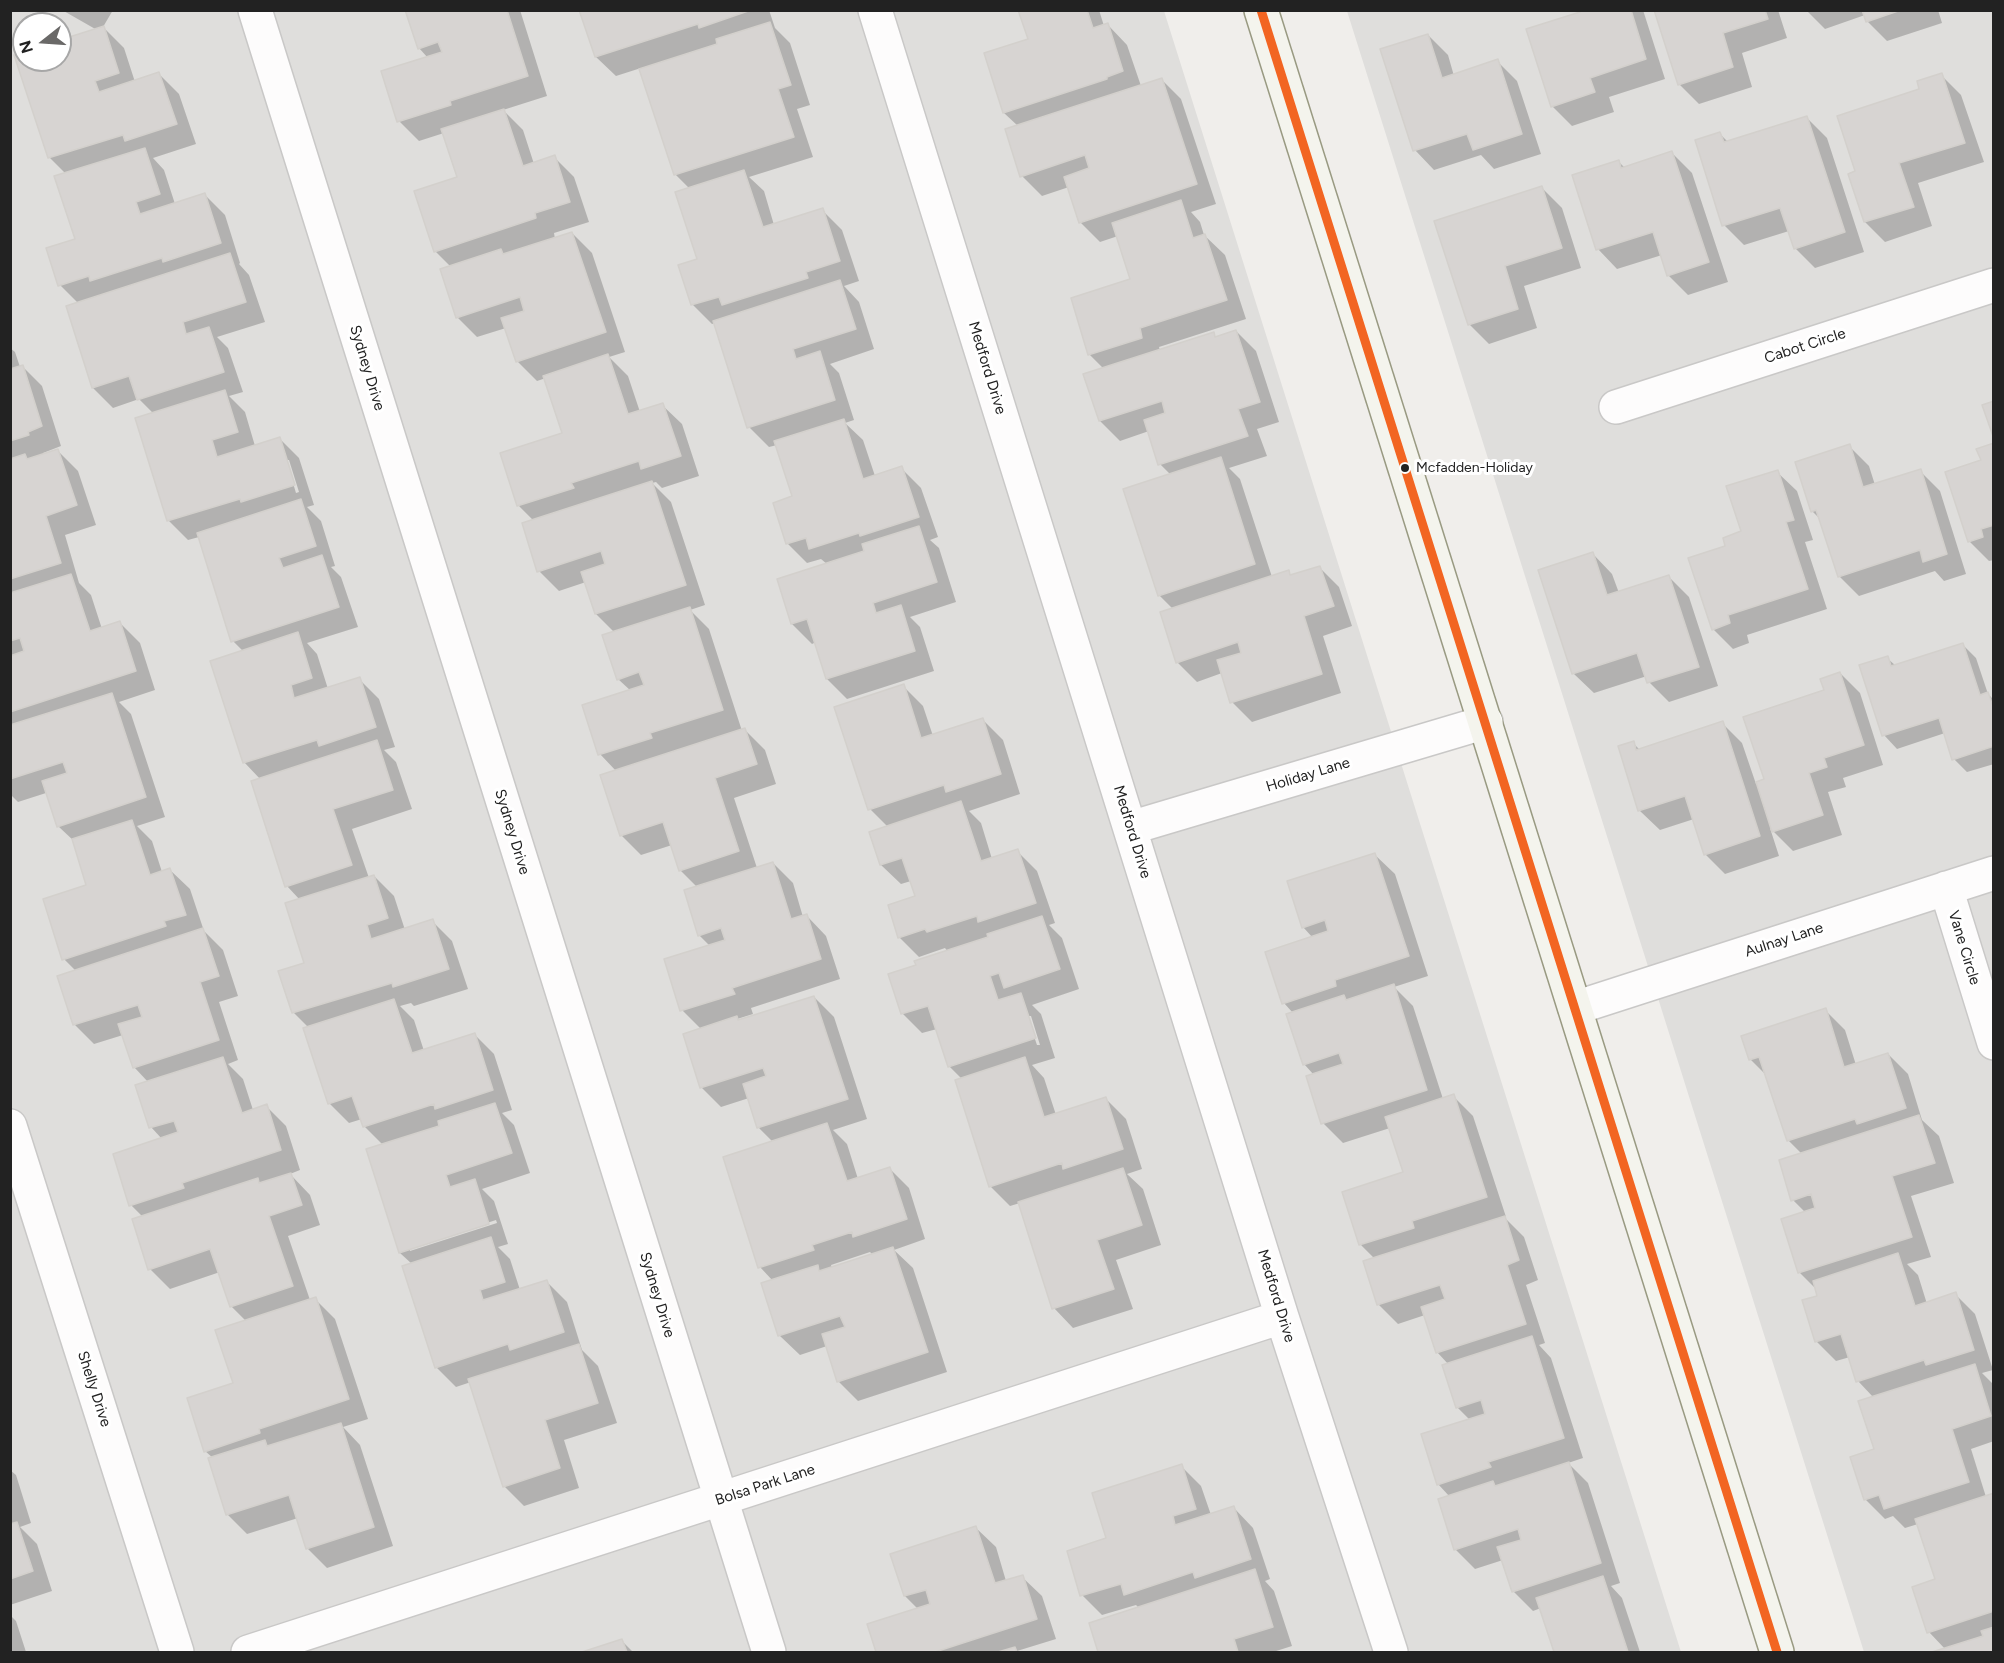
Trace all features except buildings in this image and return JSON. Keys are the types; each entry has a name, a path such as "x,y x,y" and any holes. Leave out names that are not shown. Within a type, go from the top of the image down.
{"street":[{"name":"Sydney Drive","path":"255,10 769,1653"},
{"name":"Medford Drive","path":"875,10 1282,1317 1391,1653"},
{"path":"1261,10 1777,1653"},
{"name":"Cabot Circle","path":"1616,407 1994,285"},
{"name":"Holiday Lane","path":"1130,828 1486,722"},
{"name":"Aulnay Lane","path":"1575,1008 1994,873"},
{"name":"Vane Circle","path":"1946,888 1994,1043"},
{"name":"Shelly Drive","path":"10,1126 177,1653"},
{"name":"Bolsa Park Lane","path":"248,1653 1282,1317"}],"shaded area":[{"path":"11,11 1164,11 1681,1652 11,1652"},
{"path":"1347,11 1993,11 1993,1652 1864,1652"}],"transit line":[{"path":"1261,10 1777,1652"}],"place":[{"name":"Mcfadden-Holiday","path":"1405,468"}]}
